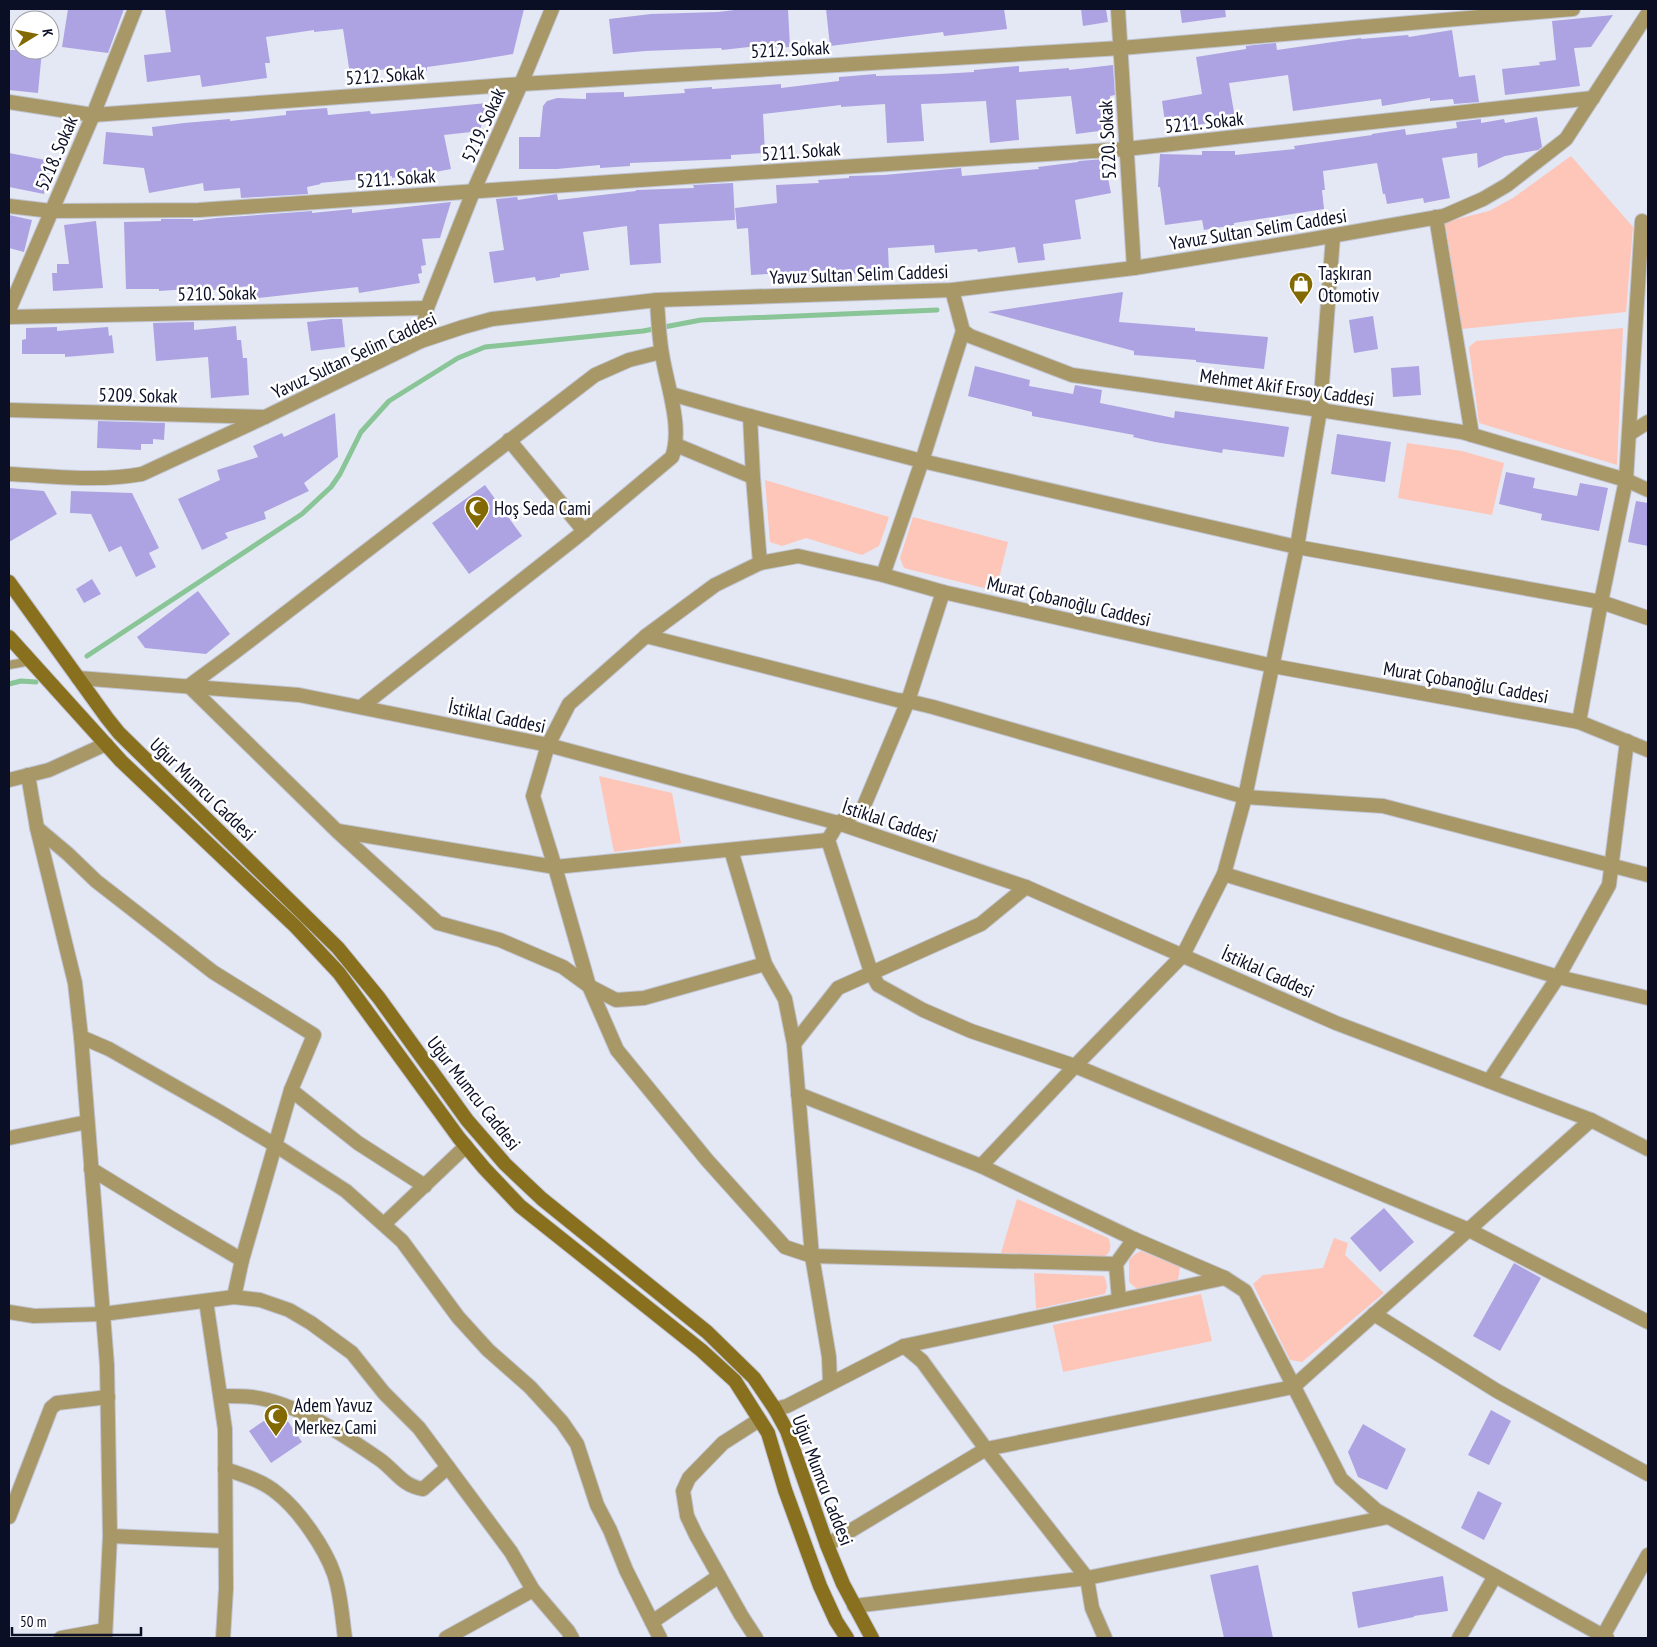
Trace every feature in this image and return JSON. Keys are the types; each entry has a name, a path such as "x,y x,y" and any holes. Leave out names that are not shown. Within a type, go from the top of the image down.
{"main road":[{"name":"Uğur Mumcu Caddesi","path":"9,582 119,733 338,948 379,998 467,1120 505,1164 542,1199 707,1332 754,1378 776,1409 787,1431 842,1584 872,1638"},
{"name":"Uğur Mumcu Caddesi","path":"9,636 106,744 144,783 289,920 320,952 355,994 466,1146 520,1206 717,1364 735,1381 768,1433 820,1586 847,1638"}],"street":[{"name":"5218. Sokak","path":"9,310 93,115 135,9"},
{"name":"5219. Sokak","path":"421,341 427,308 473,192 552,9"},
{"name":"5220. Sokak","path":"1118,9 1134,268"},
{"name":"5212. Sokak","path":"9,102 93,115 521,84 1121,48 1573,9"},
{"name":"Yavuz Sultan Selim Caddesi","path":"9,474 96,479 121,478 142,474 266,417 421,341 492,319 656,300 952,290 1134,268 1333,236 1436,217 1483,199 1507,185 1566,139 1648,13"},
{"name":"5211. Sokak","path":"9,206 52,212 200,210 1126,149 1593,98"},
{"path":"1436,217 1472,435"},
{"path":"1579,722 1626,480 1642,221"},
{"path":"981,1166 1183,955 1224,874 1246,797 1297,547 1320,410 1333,236"},
{"path":"883,575 922,461 963,331 952,290"},
{"path":"361,707 584,531 672,457 676,445 671,394 661,346 656,300"},
{"name":"5210. Sokak","path":"9,317 427,308"},
{"name":"Mehmet Akif Ersoy Caddesi","path":"963,331 970,336 1072,375 1462,432 1626,480 1648,490"},
{"path":"661,346 594,375 189,686 337,831 438,923 509,944 563,967 589,986 616,1000 644,998 765,964"},
{"path":"671,394 922,461 1297,547 1601,602 1648,618"},
{"name":"5209. Sokak","path":"9,410 266,417"},
{"path":"750,416 760,563"},
{"path":"1629,434 1648,422"},
{"path":"509,440 584,531"},
{"path":"676,445 753,477"},
{"name":"Murat Çobanoğlu Caddesi","path":"1116,1264 812,1256 785,1247 701,1152 617,1050 589,986 533,796 548,745 569,704 646,636 715,585 760,563 798,556 883,575 943,592 1272,666 1579,722 1648,750"},
{"path":"943,592 908,700 863,808 838,823 828,840 871,972 878,985 923,1010 971,1031 1075,1066 1468,1230 1648,1322"},
{"path":"646,636 897,700 908,700 1246,797 1382,806 1648,875"},
{"name":"İstiklal Caddesi","path":"78,678 299,695 548,745 838,823 1026,887 1336,1023 1591,1120 1648,1149"},
{"path":"1489,1081 1558,976 1609,885 1627,741"},
{"path":"9,780 49,770 106,744"},
{"path":"28,775 37,828 75,983 81,1037 108,1397 110,1536 105,1634 61,1638"},
{"path":"37,828 96,881 213,972 314,1035 291,1090 242,1260 234,1297"},
{"path":"337,831 555,867 828,840"},
{"path":"730,850 765,964 785,999 794,1044 812,1256 829,1357 830,1383"},
{"path":"1224,874 1558,976 1648,998"},
{"path":"794,1044 838,988 981,924 1026,887"},
{"path":"81,1037 108,1048 275,1145 346,1191 402,1241 458,1317 488,1350 530,1387 562,1422 577,1444 596,1505 610,1530 626,1570 660,1638"},
{"path":"291,1090 358,1143 425,1186"},
{"path":"798,1094 981,1166 1134,1239 1225,1278 1245,1291 1341,1479 1376,1510 1604,1638 1648,1555"},
{"path":"827,1545 986,1449 1293,1387 1591,1120"},
{"path":"9,1138 87,1122"},
{"path":"384,1224 466,1146"},
{"path":"91,1169 242,1260"},
{"path":"1119,1300 1116,1264 1134,1239"},
{"path":"776,1409 787,1406 904,1346 1225,1278"},
{"path":"9,1312 34,1316 103,1314 234,1297 260,1300 289,1310 311,1323 352,1353 384,1392 419,1428 511,1552 533,1590 572,1638"},
{"path":"206,1301 226,1429 226,1589 223,1638"},
{"path":"1374,1314 1497,1391 1648,1474"},
{"path":"904,1346 922,1361 986,1449 1087,1578 1092,1608 1106,1638"},
{"path":"221,1396 253,1397 305,1414 382,1461 412,1487 422,1488 448,1467"},
{"path":"9,1517 51,1408 57,1403 108,1397"},
{"path":"756,1638 741,1615 687,1516 683,1491 689,1478 723,1443 760,1420"},
{"path":"225,1469 250,1478 277,1492 299,1516 318,1542 334,1574 345,1638"},
{"path":"854,1606 1087,1578 1388,1517"},
{"path":"110,1536 225,1541"},
{"path":"652,1622 719,1576"},
{"path":"1459,1638 1495,1576"},
{"path":"446,1638 533,1590"}],"lane":[{"path":"9,665 31,661"}],"shaded area":[{"path":"1571,156 1633,227 1626,312 1462,329 1445,222 1489,211 1513,198"},
{"path":"1623,328 1617,465 1479,423 1469,347 1476,341"},
{"path":"1407,443 1462,451 1504,463 1492,515 1398,498"},
{"path":"765,480 889,517 879,546 862,555 806,538 782,546 770,542"},
{"path":"913,517 1008,542 996,591 904,568 900,558"},
{"path":"599,776 672,793 681,843 614,852"},
{"path":"1017,1199 1108,1238 1110,1251 1099,1258 1001,1253"},
{"path":"1334,1238 1348,1243 1345,1255 1384,1293 1302,1362 1290,1360 1253,1284 1263,1275 1323,1268"},
{"path":"1141,1251 1180,1267 1178,1280 1137,1289 1129,1282 1129,1260"},
{"path":"1034,1273 1104,1276 1107,1289 1105,1294 1036,1309"},
{"path":"1201,1294 1212,1341 1063,1372 1053,1325"}],"building":[{"path":"68,9 124,9 108,53 62,47"},
{"path":"165,9 524,9 513,54 427,67 427,71 395,75 394,68 350,74 343,29 314,32 314,30 266,37 270,63 265,63 267,78 202,87 200,75 147,82 144,55 171,52"},
{"path":"742,9 788,9 790,47 758,49 758,46 722,50 721,48 613,54 609,19 651,14 718,12"},
{"path":"826,9 1004,9 1007,29 944,36 943,32 830,46"},
{"path":"1081,9 1106,9 1108,22 1083,26"},
{"path":"1180,9 1225,9 1226,17 1182,23"},
{"path":"1613,15 1591,47 1574,48 1580,86 1505,95 1502,69 1540,65 1539,62 1556,60 1552,21"},
{"path":"1452,30 1459,77 1475,75 1479,102 1454,104 1453,99 1430,101 1430,98 1382,106 1381,99 1293,111 1288,75 1229,83 1235,118 1187,127 1185,120 1165,122 1162,101 1202,94 1196,57 1246,49 1246,46 1254,45 1276,43 1277,50 1361,38 1408,35 1409,37"},
{"path":"9,50 10,60 41,60 38,93 9,90"},
{"path":"1113,65 1115,95 1110,96 1114,129 1076,134 1071,96 1016,100 1019,140 990,143 986,101 921,104 924,141 887,143 885,104 841,107 841,105 763,114 765,153 731,155 731,159 630,163 630,166 600,168 600,165 557,169 519,169 519,137 540,137 543,106 547,101 557,98 586,99 586,93 624,92 624,97 685,93 684,89 712,87 712,89 781,84 781,88 839,81 839,77 876,74 876,76 940,74 1019,66 1019,72 1069,68 1069,70"},
{"path":"487,103 480,131 444,135 451,169 425,174 424,171 392,178 392,176 320,183 307,187 308,194 241,198 240,188 204,191 203,183 149,193 144,168 103,164 106,132 153,136 152,127 286,115 286,111 327,108 328,115 370,111 371,114"},
{"path":"1537,117 1542,147 1538,150 1505,156 1478,168 1477,153 1442,158 1450,198 1424,203 1423,198 1387,204 1385,194 1383,194 1377,163 1323,171 1324,209 1234,223 1234,225 1204,230 1202,220 1165,225 1160,187 1158,187 1160,154 1202,155 1202,151 1235,151 1235,155 1295,149 1294,146 1405,129 1406,135 1457,128 1456,122 1481,119 1481,123 1504,119 1505,123"},
{"path":"9,153 51,161 44,194 9,187"},
{"path":"1104,159 1111,193 1075,200 1081,239 1043,244 1045,260 1018,263 1015,247 978,252 977,249 935,253 934,245 888,248 889,272 786,277 785,273 751,275 748,228 737,229 735,208 777,203 776,185 819,183 818,180 849,178 849,176 961,168 962,176 1039,169 1038,167"},
{"path":"733,183 735,220 659,224 661,263 630,265 627,226 583,232 589,270 560,274 560,277 536,281 535,277 494,283 489,252 504,250 496,199 517,197 518,200 557,194 558,200 636,190 694,188 693,185"},
{"path":"451,202 440,238 422,239 426,265 421,266 422,273 418,274 420,283 359,293 358,287 250,299 249,286 204,291 204,288 159,291 159,289 126,289 124,222 161,221 161,219 193,219 193,221 352,209 352,213"},
{"path":"9,215 32,220 24,252 9,248"},
{"path":"96,221 103,288 53,291 52,273 57,273 57,264 69,264 64,225"},
{"path":"1123,292 1119,322 1195,328 1195,331 1268,337 1264,369 1196,362 1196,360 1134,355 1134,351 988,312"},
{"path":"1373,316 1378,349 1354,353 1349,320"},
{"path":"342,319 345,347 311,351 307,322"},
{"path":"194,322 194,330 236,326 237,340 241,340 243,358 247,358 249,395 211,398 208,357 156,361 153,323"},
{"path":"57,327 57,331 108,327 109,336 112,335 114,353 65,357 65,354 22,354 22,340 26,339 26,328"},
{"path":"975,366 1030,380 1029,386 1073,394 1075,385 1102,390 1100,403 1174,418 1175,411 1289,427 1284,457 1223,449 1222,453 1155,442 1133,437 1134,435 1032,416 1032,412 968,396"},
{"path":"1419,366 1421,395 1393,397 1391,368"},
{"path":"335,413 338,457 304,483 309,491 264,512 266,519 225,533 228,538 202,550 178,499 220,480 217,470 258,457 253,446 282,433 284,437"},
{"path":"98,421 165,423 164,440 153,439 153,444 141,444 141,450 97,448"},
{"path":"1337,434 1391,442 1385,482 1331,474"},
{"path":"1506,472 1535,478 1533,488 1577,496 1580,483 1608,488 1599,531 1541,520 1542,514 1499,504"},
{"name":"Hoş Seda Cami","path":"485,485 522,536 469,574 432,523"},
{"path":"9,488 44,491 57,514 9,542"},
{"path":"71,491 132,493 159,548 149,553 156,567 136,577 121,546 109,552 91,514 70,513"},
{"path":"1636,501 1648,503 1648,546 1628,542"},
{"path":"92,579 101,594 84,603 76,589"},
{"path":"198,591 230,634 206,654 145,648 137,637"},
{"path":"1384,1208 1414,1242 1380,1272 1350,1238"},
{"path":"1514,1263 1541,1278 1500,1351 1473,1336"},
{"path":"1491,1410 1511,1421 1489,1465 1468,1455"},
{"name":"Adem Yavuz Merkez Cami","path":"277,1412 283,1414 302,1442 271,1463 249,1431"},
{"path":"1363,1424 1406,1449 1387,1490 1358,1477 1348,1452"},
{"path":"1478,1491 1502,1503 1484,1540 1461,1528"},
{"path":"1258,1565 1273,1638 1224,1638 1210,1575"},
{"path":"1443,1576 1448,1611 1358,1628 1352,1592"}],"waterway":[{"path":"87,656 302,514 331,487 340,474 361,432 389,401 458,358 485,347 643,331 701,320 937,310"},
{"path":"9,684 21,681 36,682"}],"place":[{"name":"Taşkıran Otomotiv","path":"1301,305"},
{"name":"Hoş Seda Cami","path":"477,529"},
{"name":"Adem Yavuz Merkez Cami","path":"276,1437"}]}
